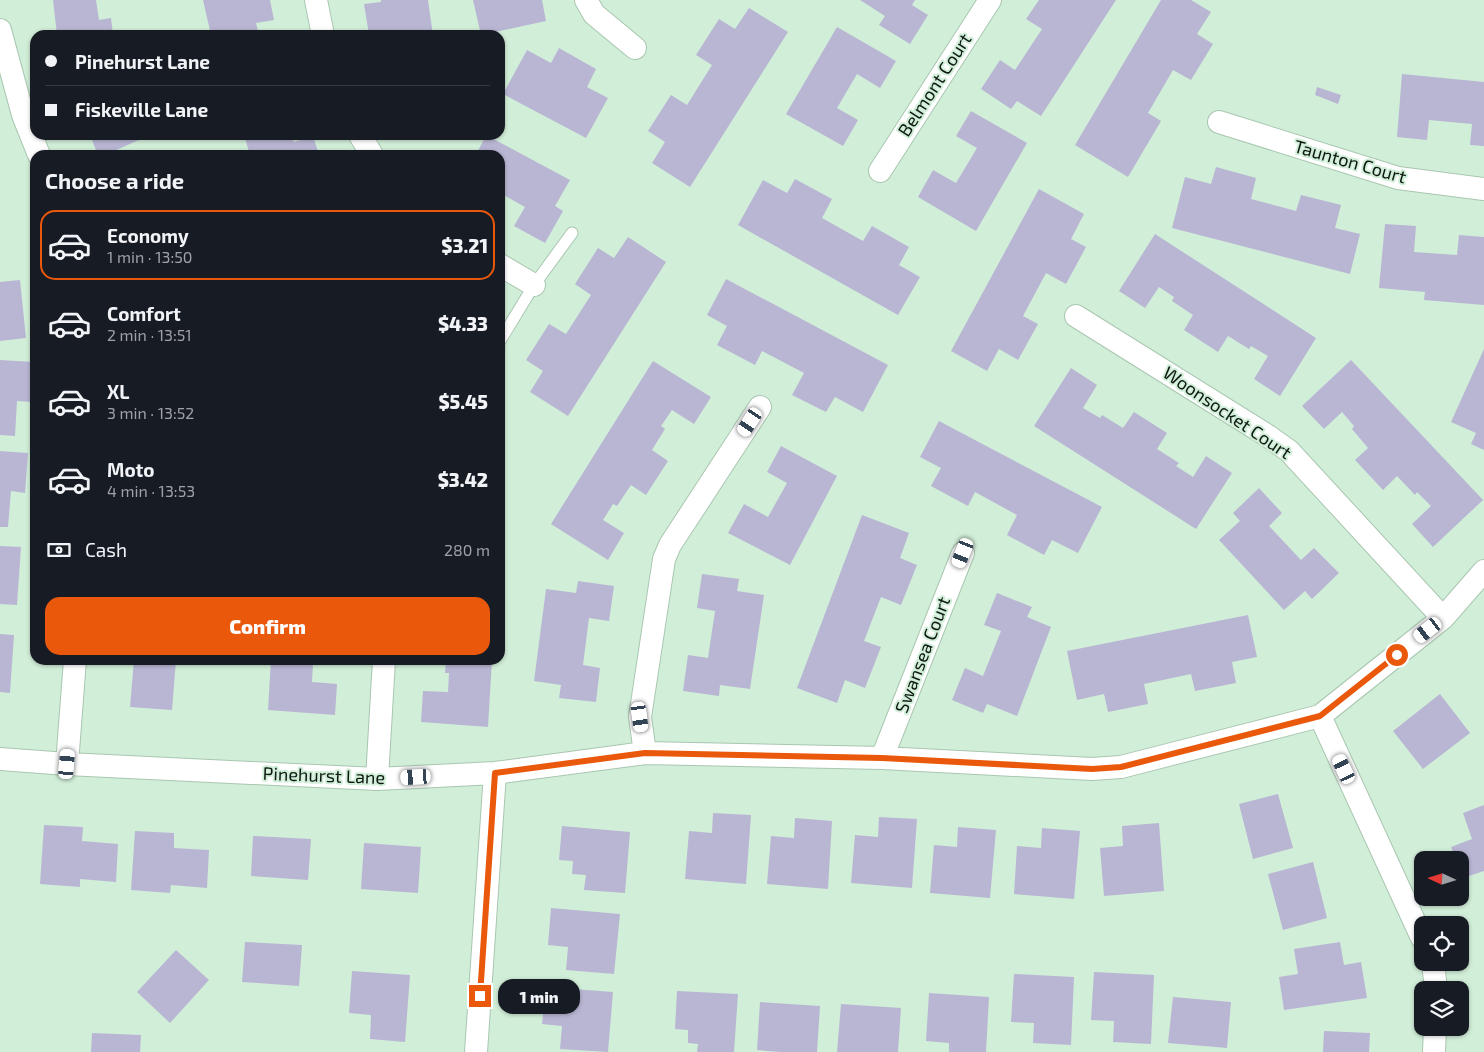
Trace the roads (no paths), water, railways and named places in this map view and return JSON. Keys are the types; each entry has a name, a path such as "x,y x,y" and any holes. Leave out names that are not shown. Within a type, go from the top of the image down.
{"street":[{"path":"316,0 322,30"},
{"path":"586,0 594,14 635,48"},
{"name":"Belmont Court","path":"880,171 990,0"},
{"path":"0,30 23,116 30,133"},
{"name":"Taunton Court","path":"1219,122 1398,178 1484,189"},
{"path":"505,267 534,285"},
{"name":"Woonsocket Court","path":"1076,316 1289,451 1443,618"},
{"path":"645,753 640,717 664,559 670,544 760,407"},
{"name":"Swansea Court","path":"882,758 963,553"},
{"name":"Pinehurst Lane","path":"0,759 377,779 495,773 645,753 882,758 1092,769 1121,767 1320,716 1443,618 1484,570"},
{"path":"67,764 76,665"},
{"path":"377,779 384,665"},
{"path":"1320,716 1414,921"},
{"path":"476,1052 495,773"},
{"path":"1434,1052 1435,1036"}],"lane":[{"path":"505,334 534,285 572,232"}]}
